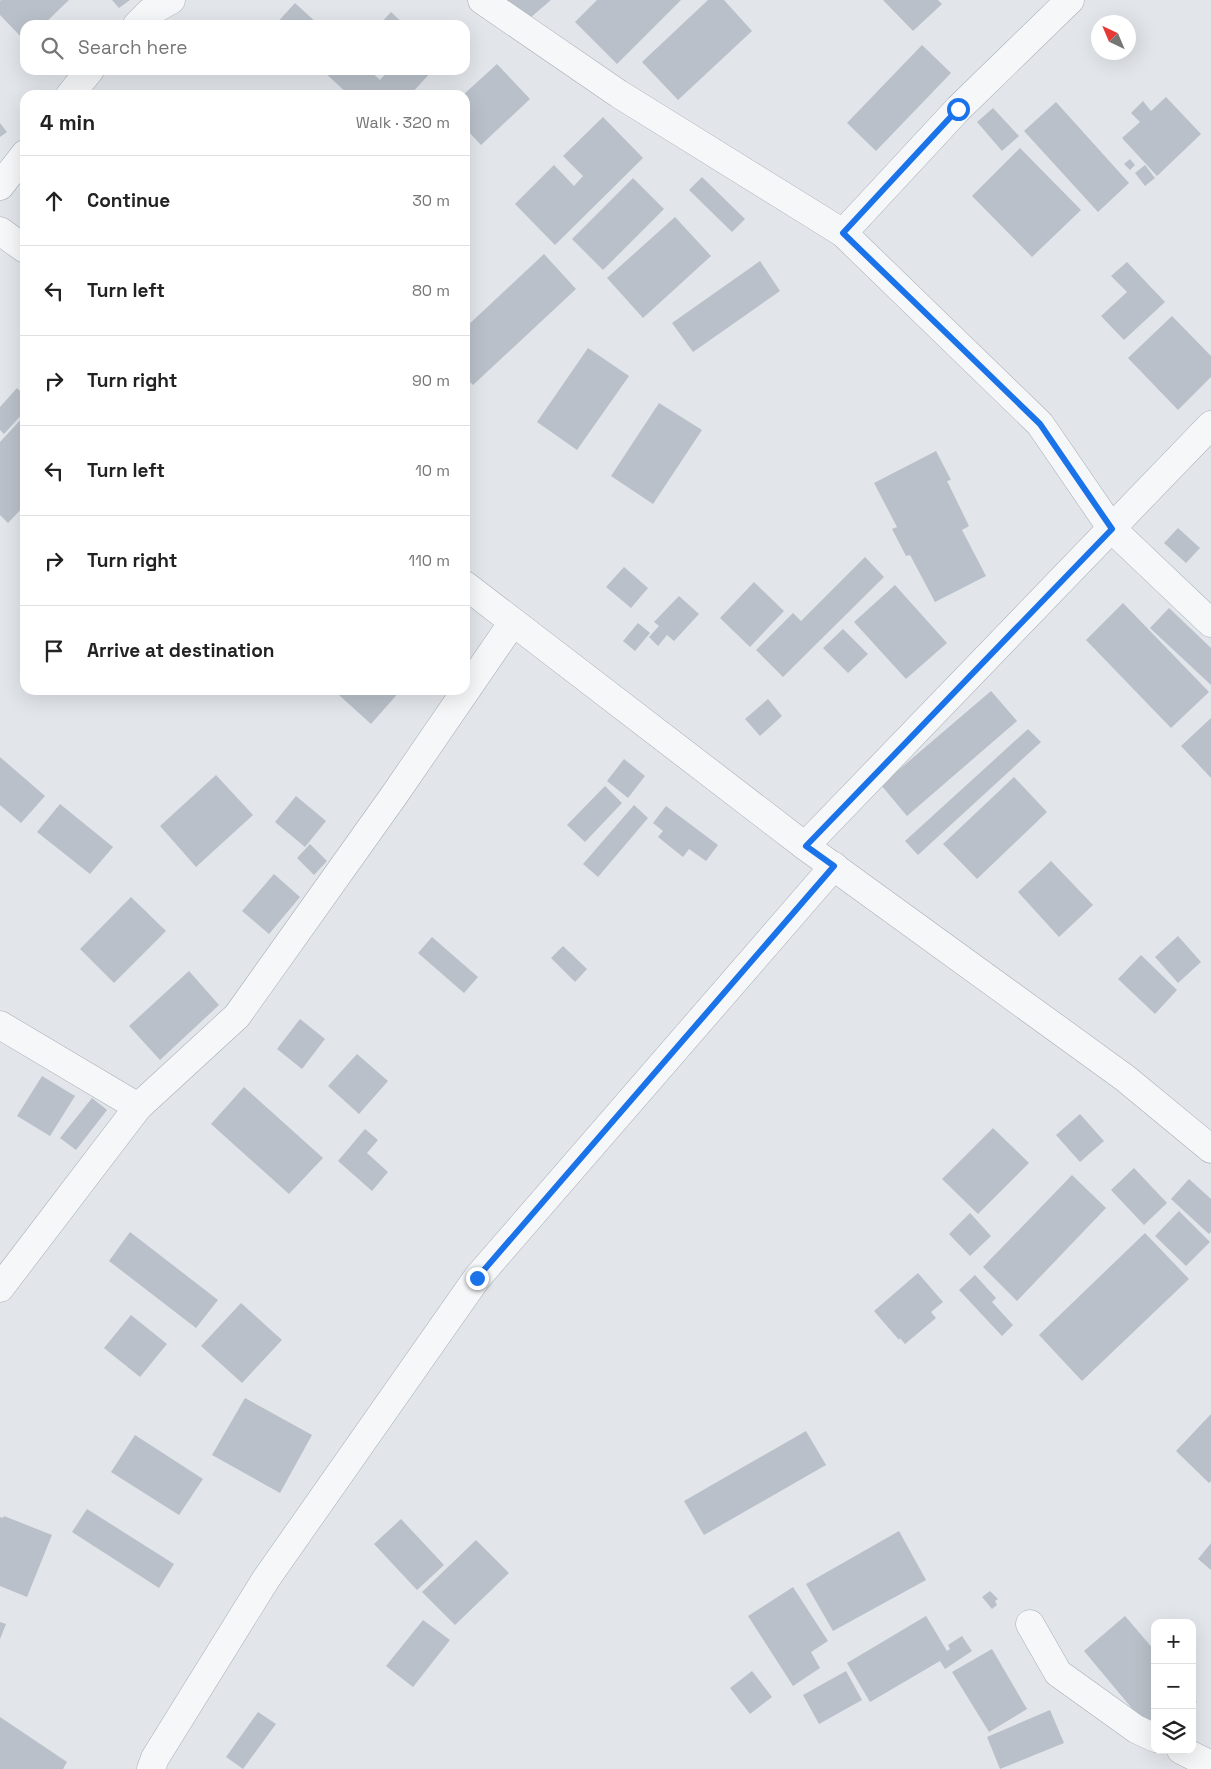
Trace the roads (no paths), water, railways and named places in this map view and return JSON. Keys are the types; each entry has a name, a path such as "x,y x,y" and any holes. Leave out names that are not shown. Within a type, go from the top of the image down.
{"street":[{"path":"142,20 150,12 171,0"},
{"path":"482,0 620,94 843,233 1040,424 1112,529 1211,623"},
{"path":"843,233 958,109 1070,0"},
{"path":"74,90 86,75"},
{"path":"0,186 20,160"},
{"path":"0,231 20,245"},
{"path":"806,846 1211,425"},
{"path":"470,589 806,846 1125,1078 1211,1149"},
{"path":"470,685 513,622"},
{"path":"0,1288 138,1107 237,1016 463,695"},
{"path":"151,1769 155,1758 266,1579 477,1278 834,866"},
{"path":"0,1025 138,1107"},
{"path":"1030,1624 1058,1672 1136,1729 1151,1736"},
{"path":"1190,1754 1211,1764"}]}
